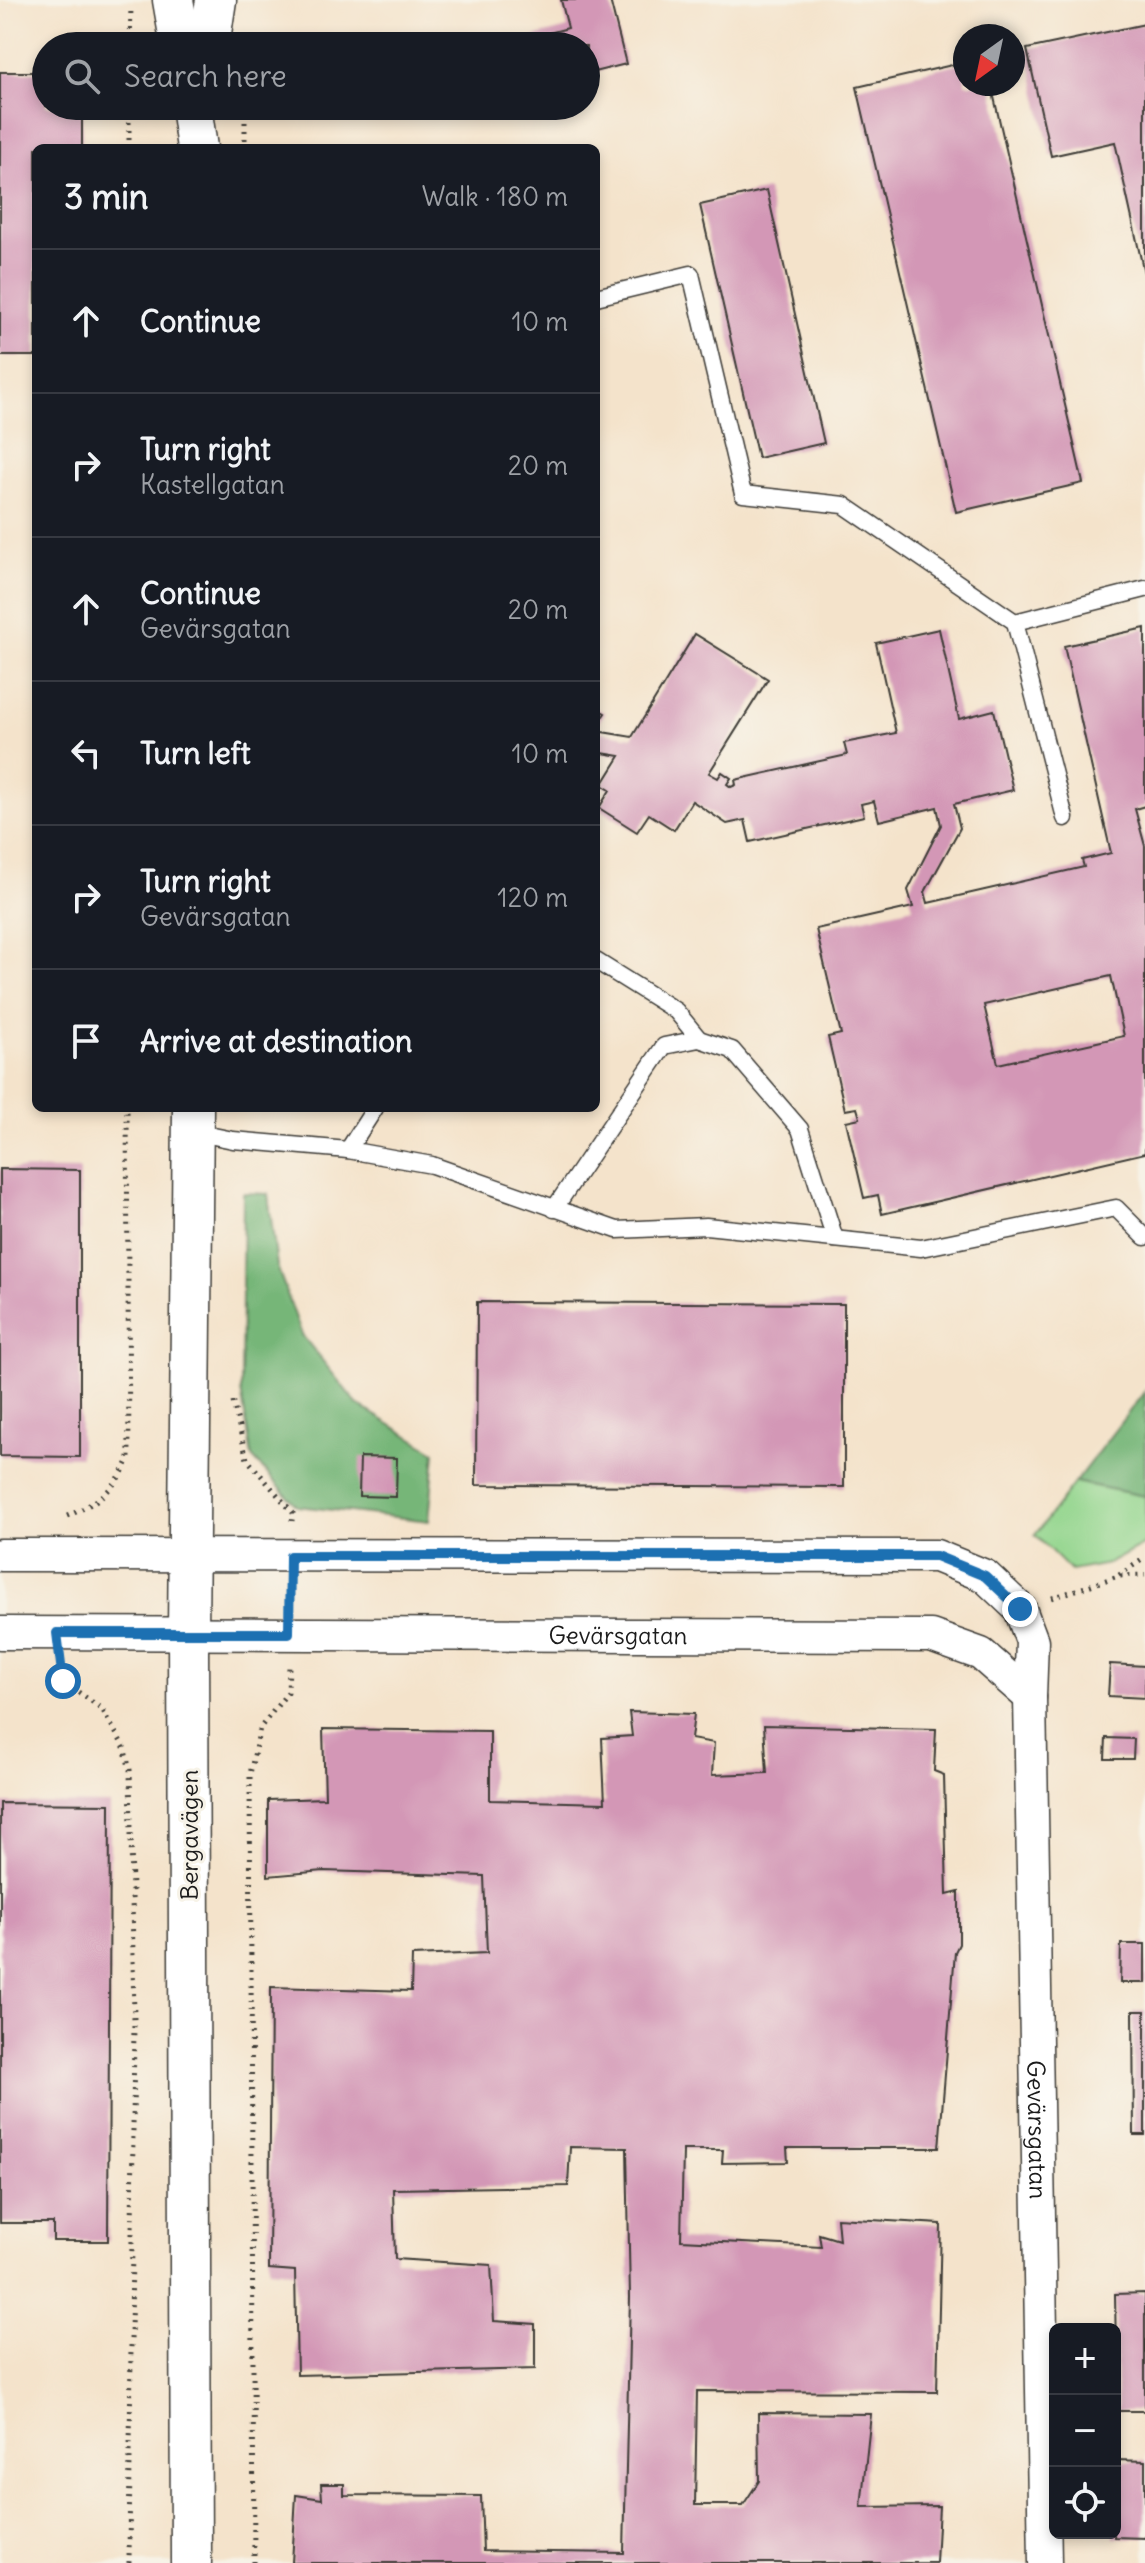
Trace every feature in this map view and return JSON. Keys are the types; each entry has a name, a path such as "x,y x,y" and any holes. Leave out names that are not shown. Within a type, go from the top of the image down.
{"street":[{"path":"173,0 179,32"},
{"path":"211,32 216,0"},
{"name":"Bergavägen","path":"191,2563 188,1634 192,1120"},
{"name":"Gevärsgatan","path":"0,1555 936,1556 985,1576 1020,1609 1032,1641 1030,1697 1045,2563"},
{"name":"Gevärsgatan","path":"0,1633 931,1636 981,1654 1030,1697"}],"lane":[{"path":"600,296 691,274 743,494 844,505 1015,622 1065,818"},
{"path":"1015,622 1145,589"},
{"path":"600,964 676,1011 699,1039"},
{"path":"554,1209 664,1046 699,1039 732,1050 800,1129 835,1239"},
{"path":"348,1150 372,1112"},
{"path":"192,1120 233,1140 348,1150 432,1165 617,1230 706,1226 921,1248 1116,1208 1145,1237"}],"path":[{"path":"131,0 131,32"},
{"path":"129,120 129,144"},
{"path":"245,120 245,144"},
{"path":"57,1555 57,1521 95,1504 121,1477 129,1459 127,1112"},
{"path":"231,1392 247,1459 293,1513 290,1556"},
{"path":"1118,1576 1145,1558"},
{"path":"57,1633 63,1681 102,1709 124,1747 130,1770 134,2021 129,2563"},
{"path":"254,2563 250,1774 260,1728 288,1692 289,1633"}],"green space":[{"path":"243,1193 268,1194 277,1266 302,1335 357,1404 435,1452 429,1521 297,1506 252,1457 241,1391"},
{"path":"1145,1391 1145,1496 1075,1482"},
{"path":"1075,1482 1145,1496 1145,1544 1108,1564 1071,1571 1035,1535"}],"building":[{"path":"561,0 610,0 626,64 600,70 600,32 553,32 568,28"},
{"path":"1145,24 1144,273 1115,142 1051,156 1027,49"},
{"path":"953,65 953,96 994,96 1083,483 956,512 857,87"},
{"path":"0,72 32,72 32,120 82,120 82,144 32,144 32,356 0,356"},
{"path":"767,190 824,443 758,458 700,205"},
{"path":"1145,628 1145,806 1135,809 1145,846 1145,1153 882,1214 878,1195 864,1198 846,1121 860,1118 857,1108 845,1110 828,1037 841,1034 816,929 913,907 908,890 941,825 937,807 879,821 874,801 861,804 864,816 750,842 745,820 727,824 692,801 674,830 649,814 637,832 600,809 610,790 602,785 620,756 600,753 600,732 632,737 695,634 768,679 709,773 718,778 722,772 731,778 727,784 731,787 736,785 735,780 847,755 844,743 896,733 876,643 939,629 959,719 994,710 1013,790 954,804 960,828 925,892 928,903 1084,867 1082,860 1111,853 1064,646","holes":["1111,976 1124,1036 998,1064 984,1005"]},
{"path":"0,1169 80,1170 80,1457 0,1456"},
{"path":"477,1302 844,1304 844,1487 476,1485"},
{"path":"360,1457 397,1458 396,1497 359,1496"},
{"path":"1110,1664 1145,1666 1145,1698 1108,1696"},
{"path":"629,1712 694,1714 691,1739 714,1743 712,1775 767,1773 764,1725 936,1729 934,1771 944,1775 947,1895 959,1892 959,1944 955,1952 939,2148 787,2148 788,2162 722,2163 723,2150 683,2150 681,2240 821,2247 819,2234 839,2240 837,2218 941,2224 937,2392 697,2391 695,2505 743,2505 759,2481 758,2413 871,2414 861,2507 939,2506 936,2563 292,2563 296,2495 322,2499 321,2484 344,2484 344,2495 481,2496 483,2551 624,2553 630,2297 627,2148 570,2147 568,2186 393,2189 395,2259 491,2265 494,2321 535,2324 535,2369 297,2375 295,2271 269,2269 271,1987 411,1991 412,1956 487,1953 484,1876 324,1871 268,1876 268,1800 325,1798 323,1729 490,1731 490,1800 605,1803 602,1738 632,1736"},
{"path":"1106,1738 1134,1739 1133,1759 1105,1759"},
{"path":"0,1803 110,1804 108,2241 53,2241 53,2223 0,2223"},
{"path":"1121,1944 1145,1944 1145,1983 1120,1983"},
{"path":"1133,2011 1145,2011 1145,2135 1134,2135"},
{"path":"1145,2293 1145,2411 1121,2411 1121,2323 1115,2323 1115,2294"},
{"path":"1121,2460 1145,2461 1145,2538 1121,2537"}],"route":[{"path":"63,1681 57,1633 289,1633 290,1556 936,1556 985,1576 1020,1609"}]}
